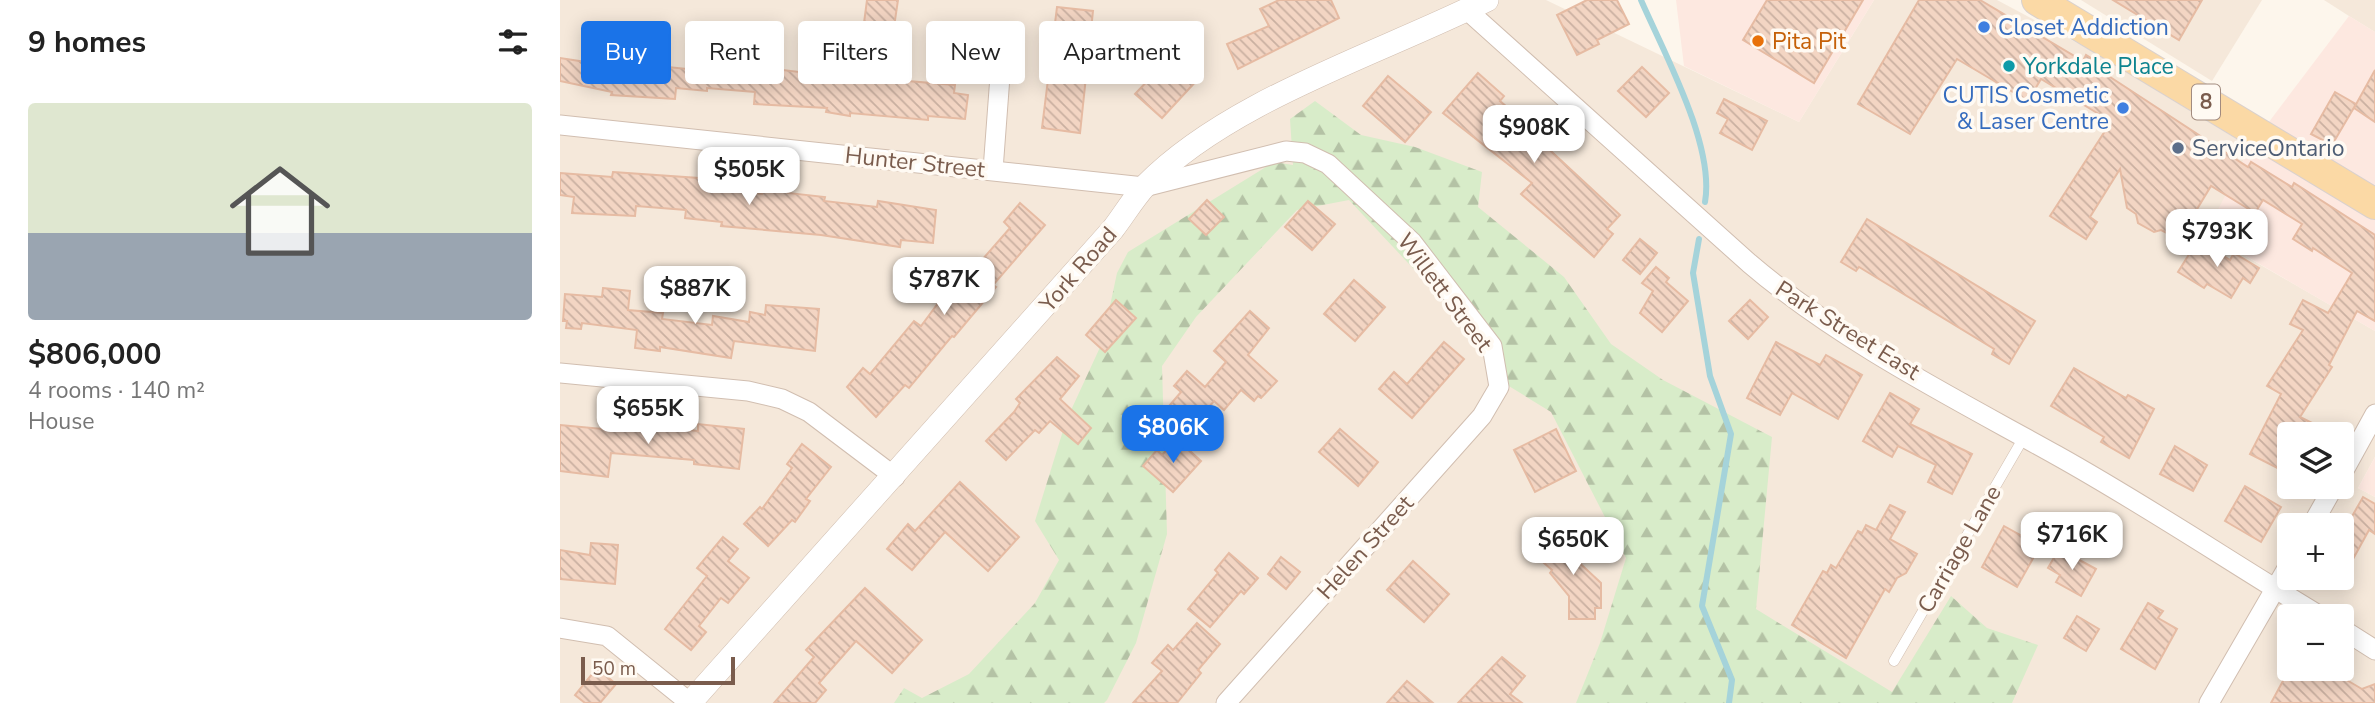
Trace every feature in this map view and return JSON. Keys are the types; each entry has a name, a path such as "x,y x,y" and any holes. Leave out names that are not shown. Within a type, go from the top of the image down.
{"main road":[{"name":"8","path":"2037,0 2375,204"}],"street":[{"name":"York Road","path":"690,703 895,477 1113,229 1144,187 1198,142 1245,112 1477,5"},
{"name":"Park Street East","path":"1477,5 1769,280 1857,340 2024,437 2300,604"},
{"path":"993,170 999,84"},
{"name":"Hunter Street","path":"560,125 1144,187"},
{"name":"Willett Street","path":"1144,187 1286,150 1305,153 1328,164 1412,242 1492,346 1499,387"},
{"path":"560,373 748,391 782,399 809,412 895,477"},
{"name":"Helen Street","path":"1227,703 1482,416 1499,387"},
{"path":"2354,452 2375,414"},
{"path":"2209,703 2277,586"},
{"path":"560,628 607,636 690,703"},
{"path":"2354,637 2375,650"}],"lane":[{"name":"Carriage Lane","path":"1894,660 2024,437"}],"shaded area":[{"path":"560,0 1546,0 1799,122 1874,0 1997,0 2081,45 2250,147 2207,234 2375,331 2375,457 2358,488 2375,497 2375,703 560,703"},
{"path":"1676,0 1874,0 1799,122 1684,66"},
{"path":"2081,0 2262,0 2212,81"},
{"path":"2324,0 2375,0 2375,32 2349,16"},
{"path":"2349,16 2375,32 2375,331 2206,233 2250,147"},
{"path":"2375,457 2375,497 2358,488"}],"green space":[{"path":"1315,101 1361,135 1415,147 1482,172 1478,207 1564,277 1611,344 1663,380 1772,437 1756,609 1892,692 1951,596 1987,628 2038,645 2012,703 1576,703 1600,643 1626,558 1551,412 1499,380 1484,344 1349,200 1297,210 1196,317 1162,366 1167,534 1136,643 1107,700 1104,703 894,703 904,688 922,698 969,674 1035,603 1059,560 1035,521 1066,421 1102,343 1117,273 1128,252 1274,162 1293,165 1290,119"}],"building":[{"path":"867,0 898,0 895,21 864,21"},
{"path":"1279,0 1331,0 1339,18 1238,69 1227,44 1269,26 1260,9"},
{"path":"1587,0 1617,0 1629,24 1597,40 1599,44 1577,55 1557,15"},
{"path":"1767,0 1863,0 1814,83 1743,40"},
{"path":"1919,0 1980,0 2083,61 2086,55 2107,68 2104,73 2248,167 2251,162 2292,187 2294,183 2375,235 2375,321 2357,311 2329,365 2332,367 2300,417 2310,422 2277,422 2277,468 2250,454 2281,394 2267,386 2303,330 2290,324 2303,300 2328,313 2352,273 2313,248 2312,251 2293,239 2302,224 2263,200 2255,213 2211,186 2179,239 2161,230 2154,232 2138,223 2136,214 2127,208 2120,169 2090,217 2097,222 2086,239 2050,216 2105,131 2096,126 2102,116 2041,79 2028,101 1957,59 1910,134 1858,104"},
{"path":"2113,0 2202,0 2179,40"},
{"path":"1057,7 1093,11 1092,21 1055,21"},
{"path":"560,58 581,61 581,84 671,84 671,67 685,69 685,84 784,84 784,70 798,72 798,84 912,84 912,81 955,85 954,93 968,95 965,119 928,116 928,120 850,113 850,116 826,112 827,108 754,104 755,92 707,88 707,91 676,88 675,99 611,95 612,92 560,81"},
{"path":"1642,67 1669,93 1646,117 1618,91"},
{"path":"2375,70 2375,122 2354,108"},
{"path":"1478,73 1504,96 1500,101 1542,137 1539,140 1620,215 1607,229 1613,234 1594,257 1521,194 1532,183 1443,113"},
{"path":"1388,76 1431,112 1405,142 1363,106"},
{"path":"1047,84 1085,84 1080,133 1042,128"},
{"path":"1144,84 1193,84 1162,118 1135,94"},
{"path":"2335,92 2356,104 2332,145 2311,134"},
{"path":"1724,99 1767,121 1752,150 1720,133 1728,119 1717,113"},
{"path":"613,172 713,179 712,188 762,194 764,181 790,185 788,193 825,197 824,201 877,207 878,201 936,210 933,243 901,240 900,247 821,235 721,226 722,222 685,218 686,210 636,206 635,216 572,213 574,197 560,195 560,173 612,177"},
{"path":"1207,200 1224,217 1206,235 1189,219"},
{"path":"1308,201 1335,224 1312,250 1285,227"},
{"path":"1020,203 1045,225 993,285 996,287 954,337 952,336 909,388 905,385 876,417 847,387 863,368 870,374 914,321 921,326 968,263 974,269 1010,228 1004,222"},
{"path":"1867,219 2035,321 2009,364 1992,354 1994,349 1859,267 1856,271 1841,262"},
{"path":"1640,239 1657,253 1640,274 1623,260"},
{"path":"2198,240 2230,260 2234,253 2259,268 2250,283 2243,278 2231,298 2207,284 2204,288 2178,272"},
{"path":"1656,267 1669,278 1666,282 1688,301 1662,332 1640,313 1653,291 1642,283"},
{"path":"1354,280 1385,307 1355,341 1324,314"},
{"path":"603,288 630,291 628,310 663,313 662,319 712,325 713,316 749,322 750,312 765,315 766,305 819,309 815,351 734,341 731,358 660,347 660,351 635,348 637,330 582,323 581,329 566,328 567,321 563,321 565,294 602,297"},
{"path":"1116,300 1136,318 1105,352 1086,335"},
{"path":"1750,300 1768,317 1748,339 1729,321"},
{"path":"1250,311 1269,328 1248,355 1277,381 1261,398 1258,396 1254,401 1241,390 1224,410 1214,401 1194,425 1170,405 1181,392 1174,386 1187,371 1205,387 1226,362 1214,351"},
{"path":"1444,342 1464,359 1412,418 1379,389 1394,372 1407,384"},
{"path":"1776,342 1820,365 1826,355 1862,375 1838,419 1792,393 1780,415 1747,398"},
{"path":"1057,357 1079,376 1060,399 1091,428 1078,444 1050,421 1039,433 1035,430 1006,460 986,441 1014,412 1020,403 1016,399"},
{"path":"2074,368 2126,398 2128,395 2154,409 2129,458 2101,442 2104,437 2051,406"},
{"path":"1890,393 1919,409 1910,424 1972,454 1952,494 1928,482 1936,465 1898,446 1892,457 1863,441"},
{"path":"625,422 698,431 698,424 744,429 739,469 694,464 694,460 611,453 608,477 560,471 560,425 624,431"},
{"path":"1340,429 1378,462 1358,486 1319,452"},
{"path":"1556,429 1576,471 1535,492 1514,450"},
{"path":"1177,439 1201,461 1173,492 1143,466 1157,450 1162,455"},
{"path":"802,444 831,467 806,499 810,501 795,522 792,520 768,546 744,524 760,507 762,509 792,468 787,464"},
{"path":"2175,446 2207,465 2193,491 2160,474"},
{"path":"960,482 1019,537 988,571 945,532 912,570 887,549 908,524 915,531"},
{"path":"2245,486 2281,507 2261,542 2225,521"},
{"path":"2363,497 2375,504 2375,534 2369,530 2354,557 2354,513"},
{"path":"1890,505 1905,512 1890,539 1917,554 1906,573 1897,578 1889,592 1885,589 1846,658 1792,625 1823,571 1827,573 1831,565 1836,568 1858,531 1862,533 1866,525 1876,530"},
{"path":"2004,526 2040,546 2017,587 1982,567"},
{"path":"1569,531 1583,544 1572,556 1601,583 1601,608 1595,608 1595,619 1569,619 1569,596 1550,573 1552,570 1537,557 1557,536 1561,540"},
{"path":"723,537 738,549 728,561 749,578 728,603 721,598 699,626 706,632 691,650 665,629 707,576 697,568"},
{"path":"591,543 618,545 615,584 560,579 560,550 590,555"},
{"path":"2059,549 2096,569 2081,596 2056,582 2060,575 2048,568"},
{"path":"1229,553 1258,578 1244,594 1241,591 1210,627 1188,609 1218,573 1215,570"},
{"path":"1281,557 1300,572 1286,589 1268,574"},
{"path":"1413,561 1449,594 1424,622 1387,590"},
{"path":"865,588 922,640 892,673 856,641 819,683 826,690 815,703 774,703 814,657 806,650"},
{"path":"2148,603 2163,611 2158,618 2177,629 2155,669 2121,649"},
{"path":"2077,616 2099,629 2086,651 2064,638"},
{"path":"1197,623 1220,644 1198,670 1201,673 1177,703 1133,703 1162,671 1152,663 1168,645 1173,650"},
{"path":"1502,657 1525,676 1510,694 1522,703 1458,703"},
{"path":"597,668 616,684 600,703 585,703 575,695"},
{"path":"1407,681 1433,703 1387,703"},
{"path":"2283,681 2348,681 2362,689 2375,684 2375,703 2271,703"}],"waterway":[{"path":"1641,0 1674,72 1695,127 1706,179 1705,202"},
{"path":"1699,239 1693,273 1710,376 1731,434 1702,606 1732,680 1729,703"}],"place":[{"name":"Closet Addiction","path":"1984,27"},
{"name":"Pita Pit","path":"1758,41"},
{"name":"Yorkdale Place","path":"2009,66"},
{"name":"CUTIS Cosmetic & Laser Centre","path":"2123,108"},
{"name":"ServiceOntario","path":"2178,148"}]}
